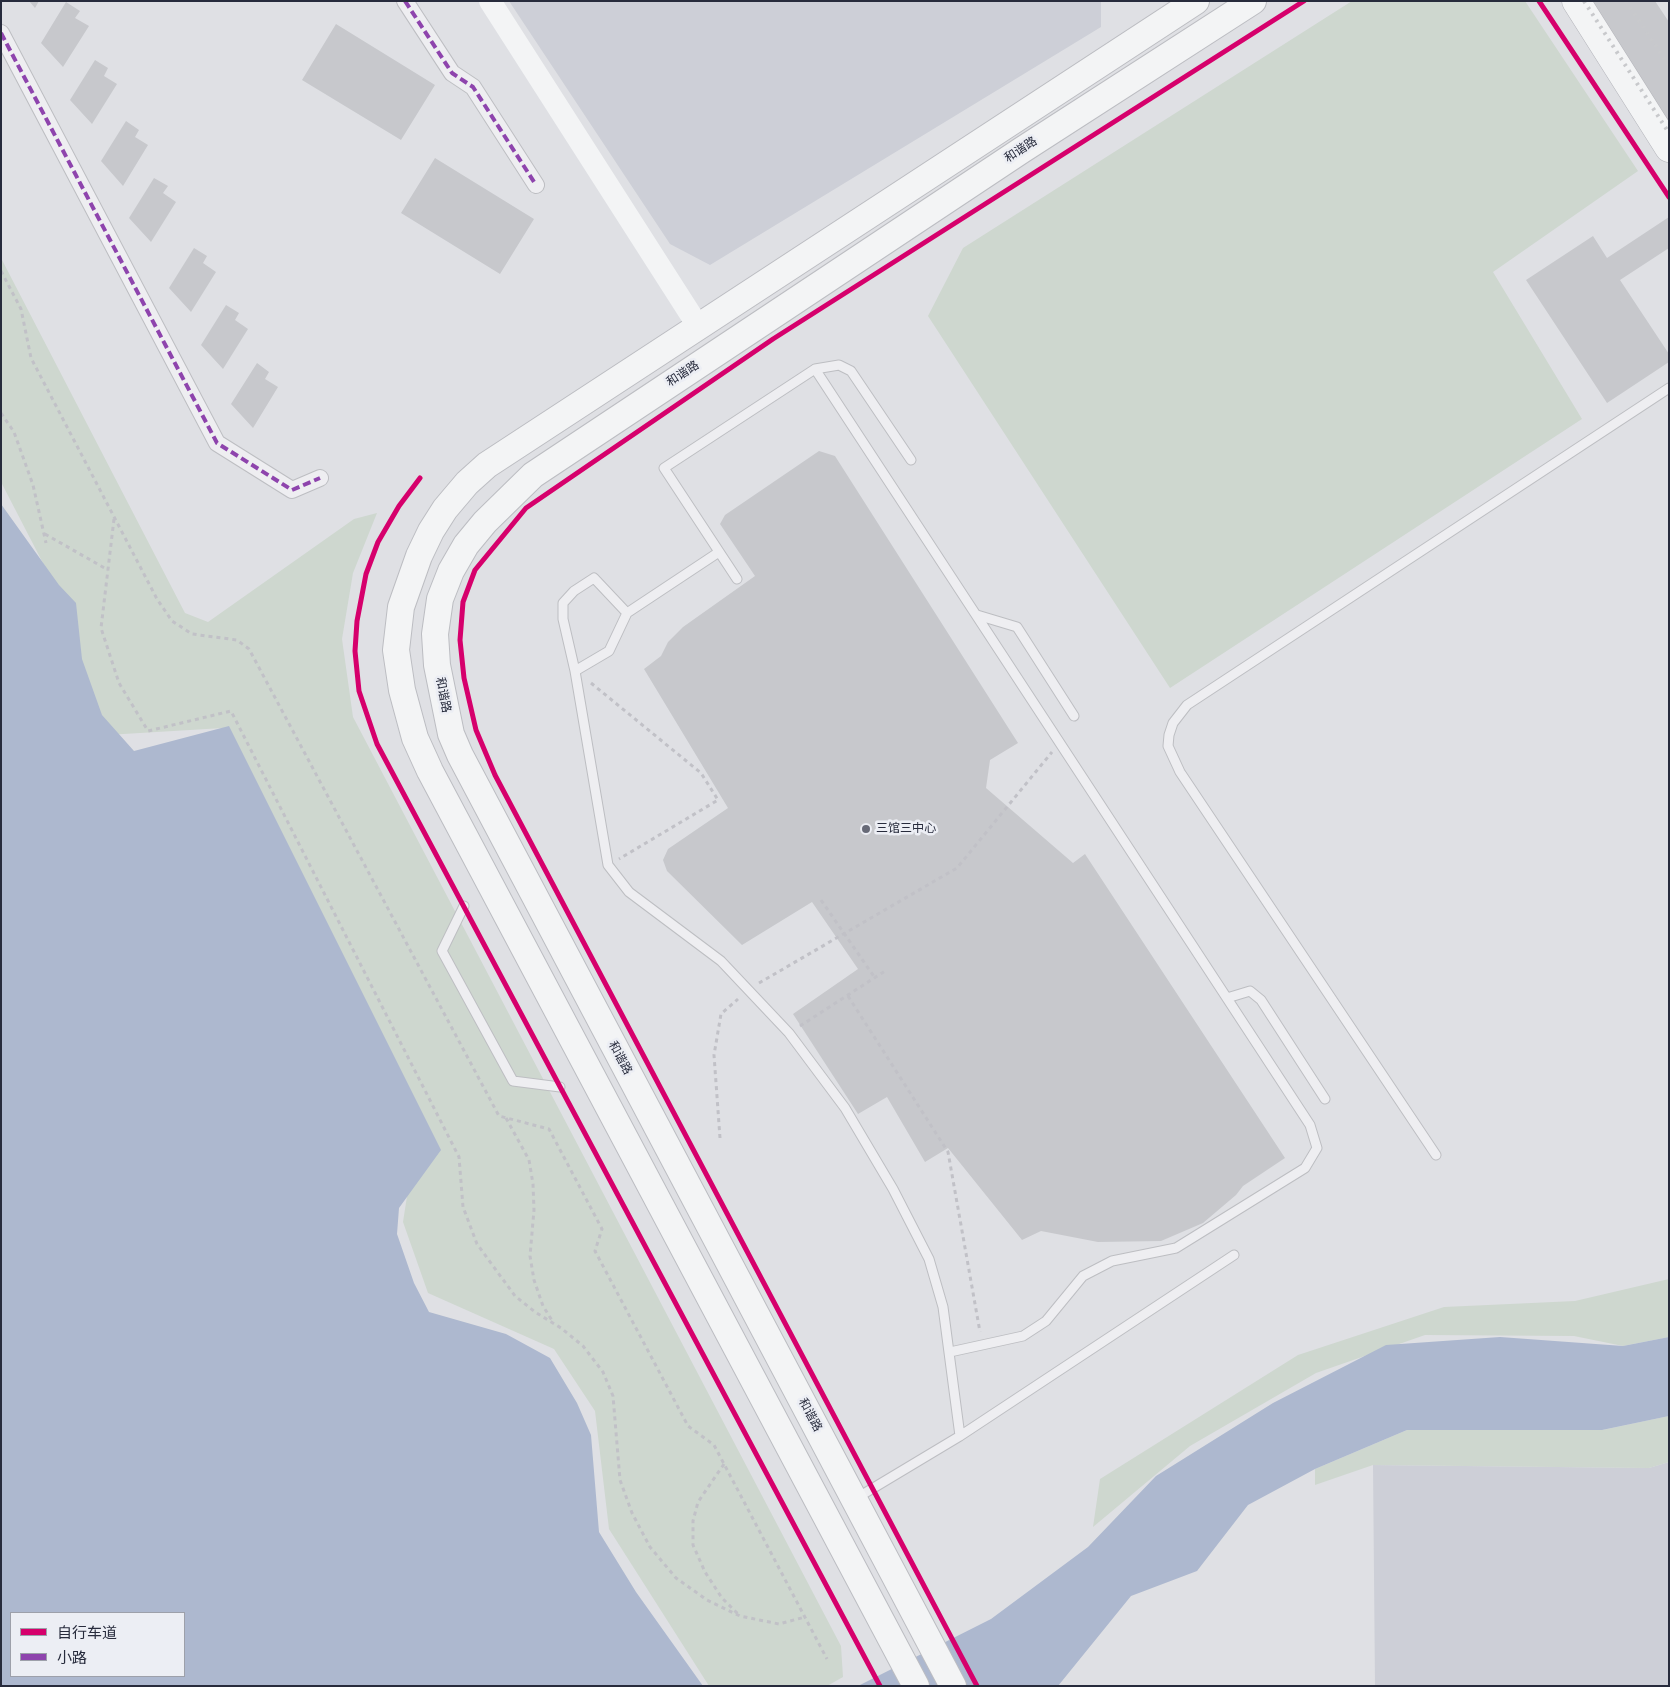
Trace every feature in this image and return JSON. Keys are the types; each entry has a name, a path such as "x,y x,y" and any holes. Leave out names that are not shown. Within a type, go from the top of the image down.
{"highway":[{"path":"1576,1 1669,148"}],"main road":[{"path":"916,1686 430,771 415,738 402,690 396,650 400,607 419,556 445,509 467,483 487,465 1196,1"},
{"name":"和谐路","path":"953,1686 460,755 451,734 437,665 435,634 440,599 451,571 466,545 485,522 533,474 1022,150 1253,1"}],"street":[{"path":"405,1 452,73 473,87 536,185"},
{"path":"490,1 698,326"},
{"path":"1,33 217,442 292,490 320,478"}],"lane":[{"path":"737,579 664,468 815,368 839,366 851,370 911,460"},
{"path":"815,368 1310,1125 1317,1148 1304,1168 1176,1248 1112,1261 1083,1276 1046,1321 1023,1336 950,1352"},
{"path":"1436,1155 1180,772 1168,746 1169,735 1174,723 1187,705 1669,388"},
{"path":"575,671 609,651 627,614 719,552"},
{"path":"627,614 594,578 574,591 563,603 563,619 575,671 608,865 629,892 721,961 789,1033 845,1108 892,1189 929,1259 943,1307 960,1436"},
{"path":"977,615 1017,627 1074,716"},
{"path":"464,906 442,951 513,1081 560,1087"},
{"path":"1227,998 1250,991 1261,1000 1324,1099"},
{"path":"855,1499 960,1436 1234,1255"}],"path":[{"path":"1,271 21,308 31,358 157,599 172,621 192,634 237,640 249,650 499,1116 549,1129 602,1229 595,1251 688,1426 714,1445 828,1659"},
{"path":"1,413 14,432 32,485 46,543"},
{"path":"115,518 101,628 119,683 148,731 231,711 459,1157 463,1207 477,1244 515,1296 583,1346 603,1372 614,1396 620,1480 632,1513 650,1547 676,1578 707,1600 740,1616 779,1624 805,1617"},
{"path":"44,534 108,570"},
{"path":"603,692 701,773 718,800 608,865"},
{"path":"720,1138 714,1055 721,1014 748,990 957,868 1060,742"},
{"path":"821,900 874,978"},
{"path":"798,1027 885,971"},
{"path":"848,996 948,1152 983,1345"},
{"path":"506,1118 529,1160 534,1202 530,1232 532,1272 543,1306 554,1323"},
{"path":"724,1464 698,1502 692,1521 693,1545 705,1572 722,1598 740,1616"}],"shaded area":[{"path":"509,1 1101,1 1101,27 710,265 670,244"},
{"path":"1352,1 1525,1 1638,171 1493,272 1582,419 1170,688 928,316 963,248"},
{"path":"1,258 185,613 208,622 354,519 377,513 353,573 342,639 353,717 841,1646 843,1677 827,1686 709,1686 609,1529 595,1411 554,1349 428,1293 403,1222 417,1132 223,728 107,735 60,596 1,482"},
{"path":"1669,1279 1669,1337 1623,1346 1574,1336 1425,1335 1316,1373 1190,1446 1093,1527 1100,1479 1298,1355 1444,1307 1575,1301"},
{"path":"1669,1416 1669,1462 1649,1468 1373,1465 1315,1485 1315,1469 1407,1430 1602,1430"},
{"path":"1669,1462 1669,1686 1375,1686 1373,1465 1649,1468"}],"water":[{"path":"1,504 59,585 76,603 82,659 102,715 134,751 229,726 441,1150 399,1208 397,1234 414,1283 429,1312 506,1334 550,1358 577,1403 591,1435 599,1532 636,1592 703,1686 1,1686"},
{"path":"1500,1337 1623,1346 1669,1337 1669,1416 1602,1430 1407,1430 1315,1469 1248,1505 1197,1571 1131,1596 1058,1686 858,1686 991,1619 1088,1547 1156,1476 1273,1403 1386,1345"}],"building":[{"path":"29,1 39,1 35,8"},
{"path":"1565,1 1655,1 1669,22 1669,157"},
{"path":"66,2 80,11 75,18 89,26 63,67 41,43"},
{"path":"336,24 435,85 401,140 302,80"},
{"path":"95,60 108,68 104,76 117,84 92,124 70,100"},
{"path":"126,121 139,130 135,137 148,145 123,186 101,161"},
{"path":"435,158 534,219 500,274 401,213"},
{"path":"154,178 168,186 163,193 176,202 151,242 129,218"},
{"path":"1669,217 1669,248 1620,280 1669,354 1669,362 1607,403 1526,280 1593,236 1607,258"},
{"path":"194,248 207,256 203,263 216,272 191,312 169,288"},
{"path":"226,305 239,313 235,320 248,329 223,369 201,345"},
{"path":"257,363 269,372 265,379 278,387 253,428 231,404"},
{"name":"三馆三中心","path":"819,451 835,456 1018,743 990,760 986,788 1073,863 1085,854 1285,1158 1243,1186 1236,1195 1203,1223 1161,1241 1098,1242 1041,1231 1022,1240 948,1148 925,1162 887,1097 858,1114 793,1014 858,969 812,902 742,945 667,871 663,860 668,849 728,808 644,669 661,656 668,642 683,627 755,576 720,524 725,515"}],"railway":[{"path":"1584,1 1669,133"},
{"path":"1626,1 1669,66"}],"marked path":[{"path":"405,1 452,73 473,87 536,185"},
{"path":"1,33 217,443 292,490 320,478"}],"cycle path":[{"path":"977,1686 495,775 476,730 464,678 460,640 463,602 475,570 526,508 773,339 1304,1"},
{"path":"1539,1 1669,197"},
{"path":"420,478 399,506 378,542 366,574 357,621 355,651 359,691 377,744 880,1686"}],"place":[{"name":"三馆三中心","path":"866,829"}]}
